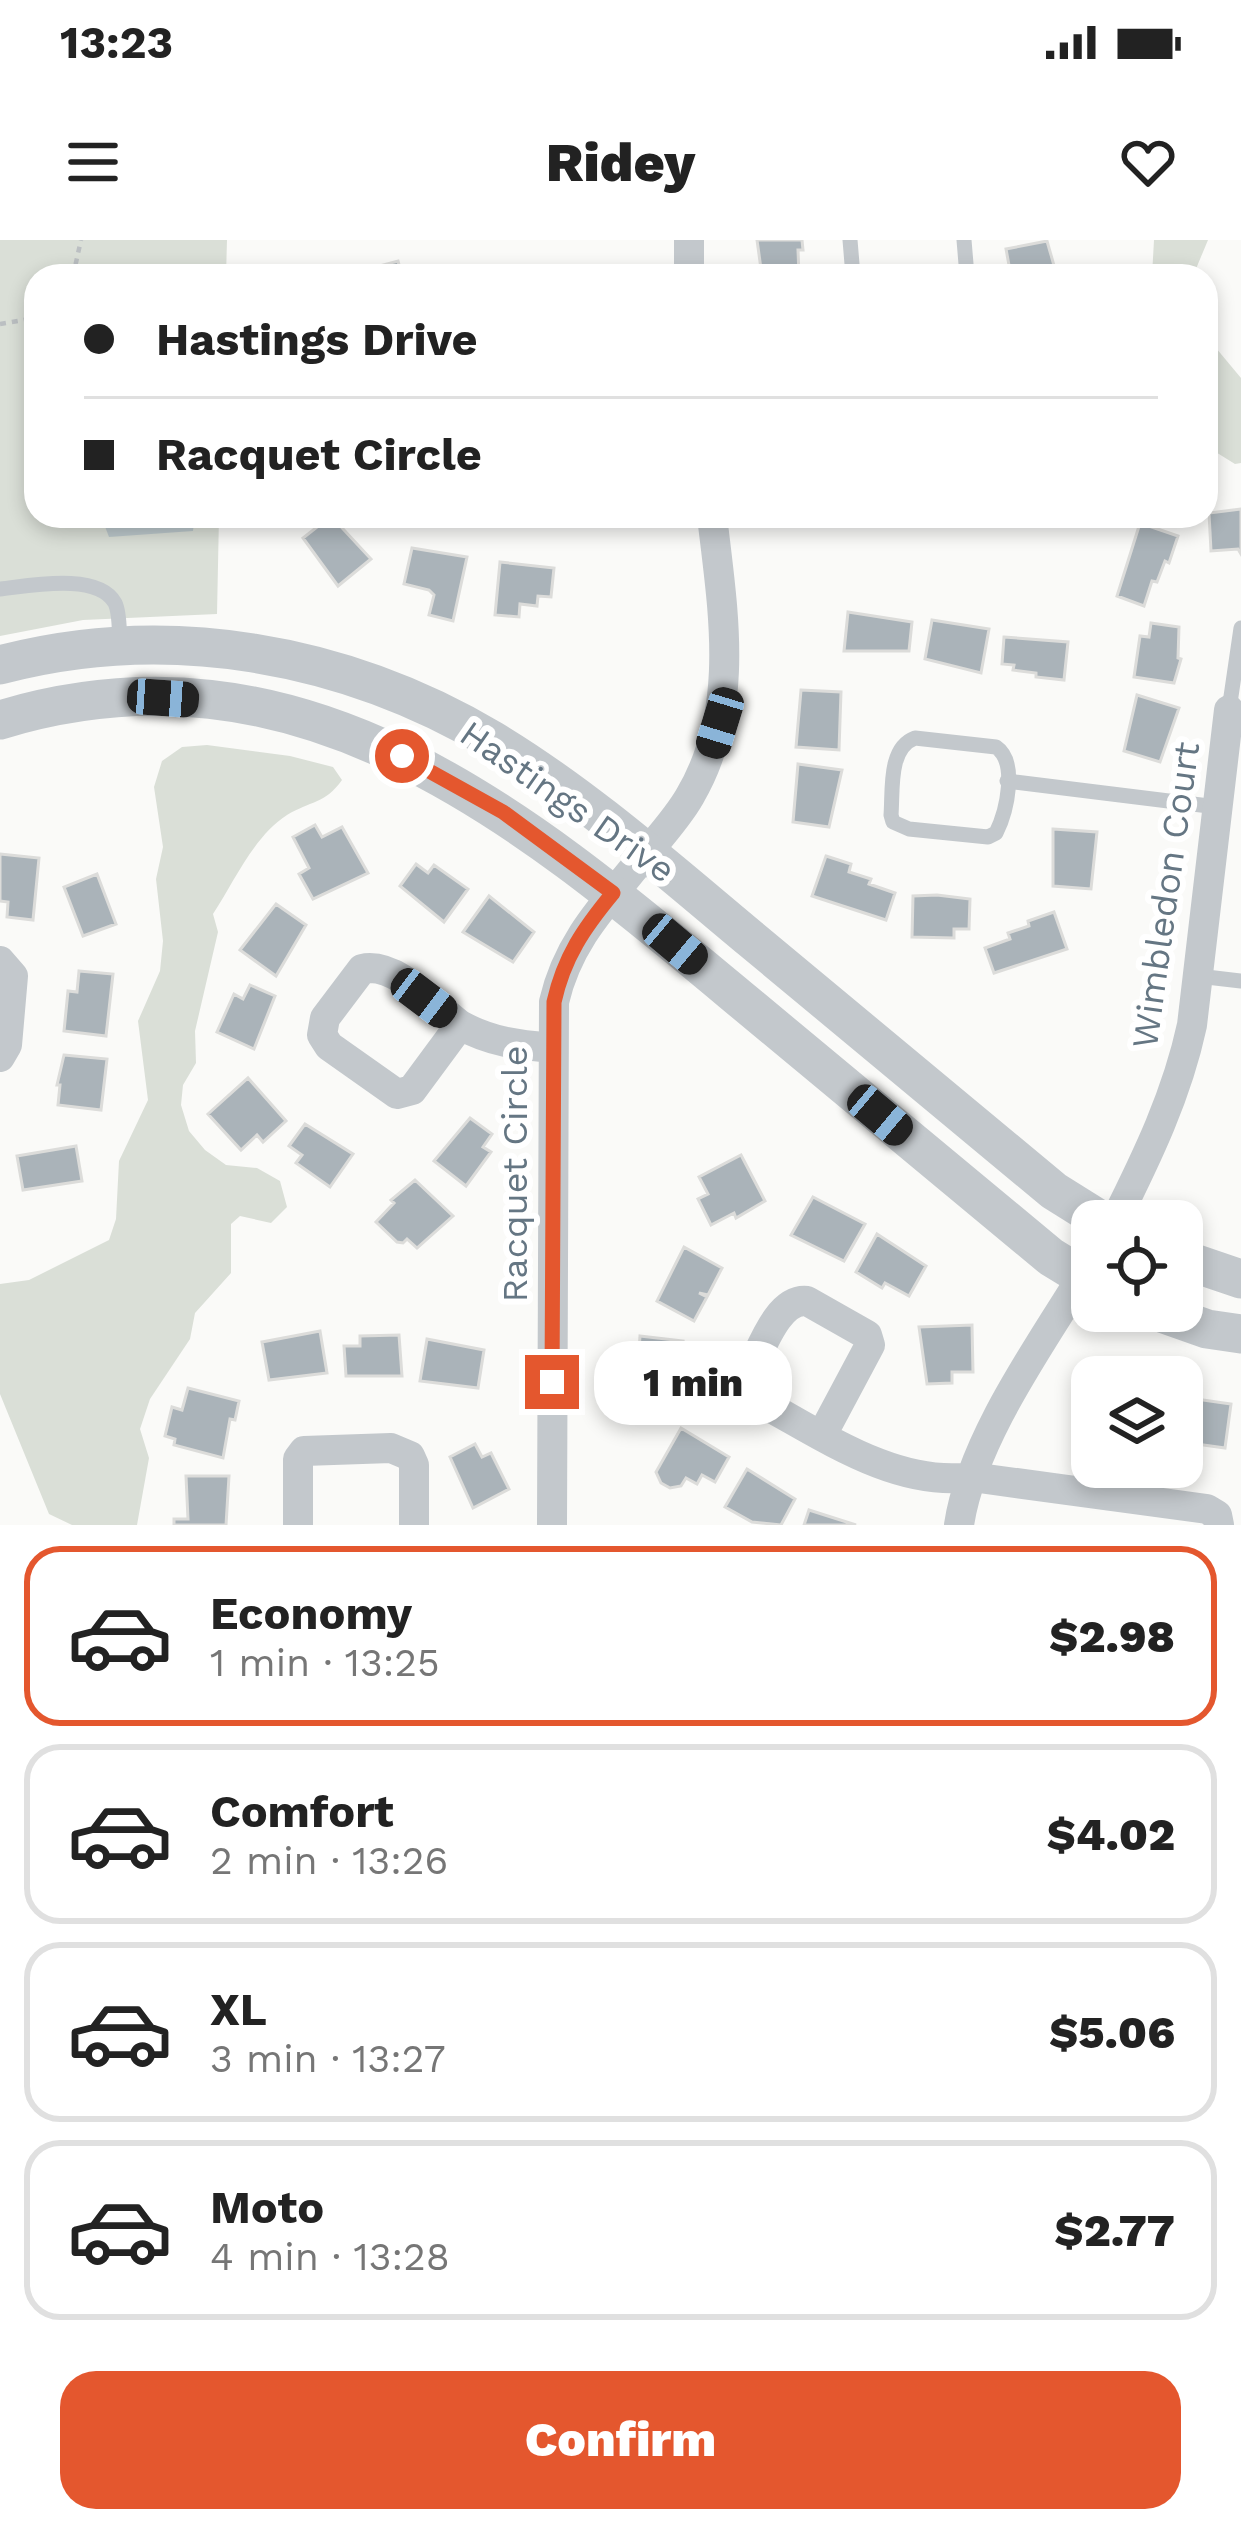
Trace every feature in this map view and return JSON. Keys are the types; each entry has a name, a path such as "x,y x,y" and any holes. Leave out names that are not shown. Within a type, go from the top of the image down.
{"street":[{"name":"Racquet Circle","path":"552,1525 554,1002 561,970 578,936 689,799 707,762 725,687 724,617 713,528"},
{"name":"Hastings Drive","path":"0,665 120,646 212,646 272,655 368,682 438,710 494,741 646,852 1071,1202"},
{"name":"Hastings Drive","path":"0,720 103,700 223,702 306,718 433,770 503,812 613,893 1053,1259 1071,1266"},
{"name":"Wimbledon Court","path":"1125,1200 1172,1099 1192,1025 1217,807 1235,711"},
{"path":"0,961 13,976 7,1045 0,1058"},
{"path":"460,1025 412,1090 397,1094 329,1046 322,1035 325,1018 362,969 369,967 388,970 482,1037 509,1045 553,1048"},
{"path":"1203,1266 1241,1279"},
{"path":"822,1435 870,1346 867,1335 798,1300 784,1307 746,1386 752,1397 822,1435 894,1469 940,1479 972,1478 1130,1512 1207,1509 1217,1515 1219,1525"},
{"path":"959,1525 972,1478 1023,1372 1071,1300"},
{"path":"1203,1328 1241,1334"},
{"path":"298,1525 298,1459 304,1451 372,1448 391,1448 410,1456 414,1525"}],"lane":[{"path":"0,589 62,583 104,591 114,601 120,646"},
{"path":"1235,711 1241,628"},
{"path":"906,740 996,747 1009,760 1007,781 1001,823 988,837 909,829 893,822 896,757 906,740"},
{"path":"1007,781 1217,807"},
{"path":"1198,976 1241,982"}],"shaded area":[{"path":"0,240 227,240 226,264 24,264 24,528 219,528 217,614 83,620 0,636"},
{"path":"1154,240 1208,240 1198,264 1153,264"},
{"path":"1218,350 1241,378 1241,463 1218,453"},
{"path":"106,528 193,528 193,531 109,537"},
{"path":"207,745 333,767 342,780 329,794 287,815 264,835 213,914 218,932 195,1031 196,1063 183,1085 181,1105 189,1131 205,1150 226,1165 257,1168 280,1181 287,1207 271,1223 240,1216 231,1224 231,1273 195,1313 190,1339 150,1399 140,1429 149,1458 137,1525 72,1525 49,1514 0,1394 0,1284 29,1280 109,1240 116,1219 119,1161 148,1100 138,1021 160,971 163,941 156,879 163,847 154,787 162,761 182,747"}],"building":[{"path":"757,240 802,240 799,264 760,264"},
{"path":"1047,241 1054,264 1009,264 1006,249"},
{"path":"1241,509 1241,554 1238,549 1211,551 1210,528 1218,528 1218,512"},
{"path":"316,528 342,528 371,559 338,586 303,538"},
{"path":"1138,528 1178,536 1169,563 1165,561 1157,582 1152,581 1144,606 1117,596"},
{"path":"412,548 467,557 453,621 429,615 434,595 429,590 404,584"},
{"path":"500,562 554,568 551,597 538,596 537,606 520,604 519,617 495,615"},
{"path":"848,612 912,622 909,651 844,651"},
{"path":"932,620 989,629 981,673 925,659"},
{"path":"1151,623 1179,627 1181,659 1174,683 1134,677 1140,636 1149,637"},
{"path":"1004,637 1068,642 1064,680 1036,677 1036,673 1002,664"},
{"path":"801,690 841,692 839,750 796,747"},
{"path":"1137,695 1179,708 1160,762 1124,751"},
{"path":"798,764 842,770 829,827 793,822"},
{"path":"315,825 322,837 342,827 368,873 313,899 299,874 309,868 293,837"},
{"path":"1053,829 1097,832 1091,889 1053,886"},
{"path":"0,854 39,858 33,920 7,917 8,902 0,901"},
{"path":"826,856 851,864 849,872 895,893 886,920 812,896"},
{"path":"416,864 428,873 434,865 468,889 444,922 400,886"},
{"path":"97,874 116,924 83,936 64,887"},
{"path":"489,896 534,932 513,962 463,932"},
{"path":"913,896 970,899 969,929 954,929 954,938 912,937"},
{"path":"276,904 306,925 276,976 240,950"},
{"path":"1054,912 1067,949 994,973 985,948 1010,939 1008,933 1029,926 1028,921"},
{"path":"79,971 113,974 106,1036 64,1031 68,991 77,992"},
{"path":"250,985 275,996 254,1049 217,1032 234,994 243,999"},
{"path":"64,1055 107,1059 101,1110 58,1105"},
{"path":"248,1078 286,1121 263,1142 257,1135 241,1150 208,1114"},
{"path":"470,1118 492,1134 483,1147 491,1152 466,1186 434,1161"},
{"path":"305,1124 353,1154 330,1187 296,1163 302,1155 289,1146"},
{"path":"76,1146 82,1181 23,1190 17,1156"},
{"path":"741,1155 765,1201 736,1218 734,1213 711,1225 698,1199 708,1194 699,1177"},
{"path":"415,1180 453,1216 417,1248 407,1239 397,1242 376,1222 394,1203 391,1200"},
{"path":"813,1197 865,1224 844,1261 791,1235"},
{"path":"877,1234 926,1266 909,1296 885,1283 882,1288 856,1272"},
{"path":"684,1247 722,1268 708,1295 699,1293 707,1297 694,1321 657,1301"},
{"path":"972,1325 973,1372 952,1372 952,1383 927,1384 919,1327"},
{"path":"320,1331 327,1373 269,1380 262,1342"},
{"path":"399,1335 402,1376 346,1376 344,1346 360,1346 360,1336"},
{"path":"640,1336 683,1341 673,1398 636,1394"},
{"path":"427,1339 484,1350 478,1388 420,1381"},
{"path":"188,1388 239,1401 235,1420 230,1419 223,1458 174,1445 175,1439 165,1436 172,1407 182,1410"},
{"path":"1203,1400 1231,1404 1225,1448 1203,1445"},
{"path":"681,1428 729,1457 715,1482 702,1475 697,1484 686,1478 681,1486 670,1488 661,1483 656,1472"},
{"path":"475,1444 482,1457 491,1453 509,1489 473,1508 450,1457"},
{"path":"747,1469 795,1499 781,1525 752,1522 725,1507"},
{"path":"186,1476 229,1476 226,1525 174,1525 174,1519 188,1519"},
{"path":"809,1510 856,1525 804,1525"}],"route":[{"path":"402,756 503,812 613,893 578,936 561,970 554,1002 552,1382"}]}
